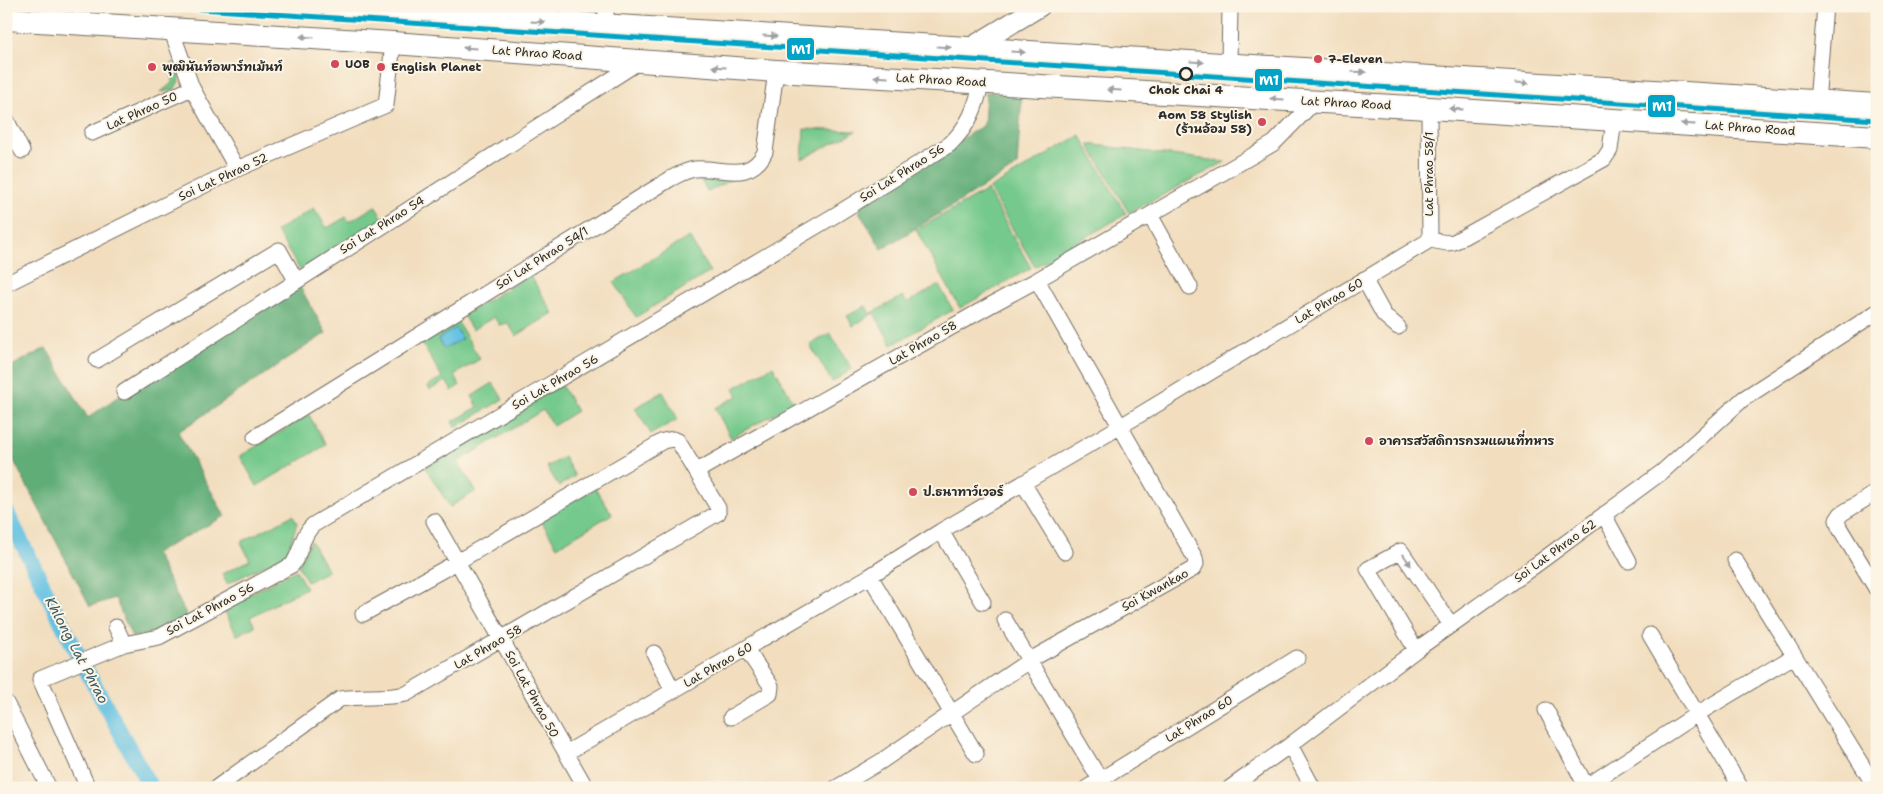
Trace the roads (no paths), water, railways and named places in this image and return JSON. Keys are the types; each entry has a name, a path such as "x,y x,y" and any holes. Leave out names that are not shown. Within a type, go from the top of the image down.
{"main road":[{"path":"297,6 606,16 969,49 1877,106"},
{"path":"969,49 1040,6"},
{"name":"Lat Phrao Road","path":"6,19 393,43 776,71 1315,101 1877,137"},
{"path":"1812,132 1817,102"}],"street":[{"path":"1229,64 1230,6"},
{"path":"1817,102 1825,6"},
{"path":"172,29 192,88 236,169"},
{"name":"Soi Lat Phrao 52","path":"6,284 236,169 386,105 393,43"},
{"name":"Soi Lat Phrao 54","path":"124,392 640,61"},
{"name":"Soi Lat Phrao 54/1","path":"254,437 670,179 694,169 744,171 753,167 760,161 765,152 776,71"},
{"name":"Soi Lat Phrao 56","path":"88,788 40,679 124,644 159,637 292,565 304,536 313,525 745,269 950,144 969,122 982,82"},
{"name":"Lat Phrao 50","path":"92,133 192,88"},
{"name":"Lat Phrao 58","path":"697,471 1037,280 1274,143 1315,101"},
{"name":"Lat Phrao 58/1","path":"1428,108 1430,240"},
{"path":"6,119 22,151"},
{"path":"1430,240 1447,243 1454,242 1604,159 1610,150 1614,120"},
{"path":"1150,215 1190,287"},
{"name":"Lat Phrao 60","path":"566,753 870,576 941,531 1121,426 1430,240"},
{"path":"97,360 279,250 296,280"},
{"path":"1364,279 1384,314 1398,327"},
{"name":"Soi Kwankao","path":"836,788 880,762 1030,660 1193,569 1196,564 1195,558 1037,280"},
{"name":"Soi Lat Phrao 62","path":"1230,788 1416,650 1662,472 1743,399 1877,312"},
{"name":"Lat Phrao 58","path":"216,788 340,699 353,696 390,698 406,694 718,513 718,508 678,441 673,439 663,441 458,562 363,614"},
{"path":"1023,483 1065,552"},
{"path":"1877,492 1841,514 1838,520 1839,528 1877,590"},
{"path":"1604,514 1629,561"},
{"name":"Soi Lat Phrao 50","path":"434,521 586,788"},
{"path":"941,531 983,602"},
{"path":"1416,650 1368,569 1401,550 1451,625"},
{"path":"1735,560 1876,788"},
{"path":"870,576 953,712 976,754"},
{"path":"1005,620 1102,784"},
{"path":"116,627 124,644"},
{"path":"1650,636 1741,788"},
{"path":"731,717 770,694 771,690 771,686 746,649"},
{"path":"654,653 673,691"},
{"path":"1546,710 1587,787 1698,714 1794,656"},
{"name":"Lat Phrao 60","path":"1087,788 1102,784 1297,658"},
{"path":"6,703 49,788"},
{"path":"1290,745 1313,788"}],"water":[{"path":"456,328 462,339 444,349 438,339"}],"waterway":[{"name":"Khlong Lat Phrao","path":"6,511 78,655 151,788"}],"place":[{"name":"7-Eleven","path":"1318,59"},
{"name":"UOB","path":"335,64"},
{"name":"พุฒินันท์อพาร์ทเม้นท์","path":"152,67"},
{"name":"English Planet","path":"381,67"},
{"name":"Chok Chai 4","path":"1186,74"},
{"name":"Aom 58 Stylish (ร้านอ้อม 58)","path":"1262,122"},
{"name":"อาคารสวัสดิการกรมแผนที่ทหาร","path":"1369,441"},
{"name":"ป.ธนาทาว์เวอร์","path":"913,492"}]}
